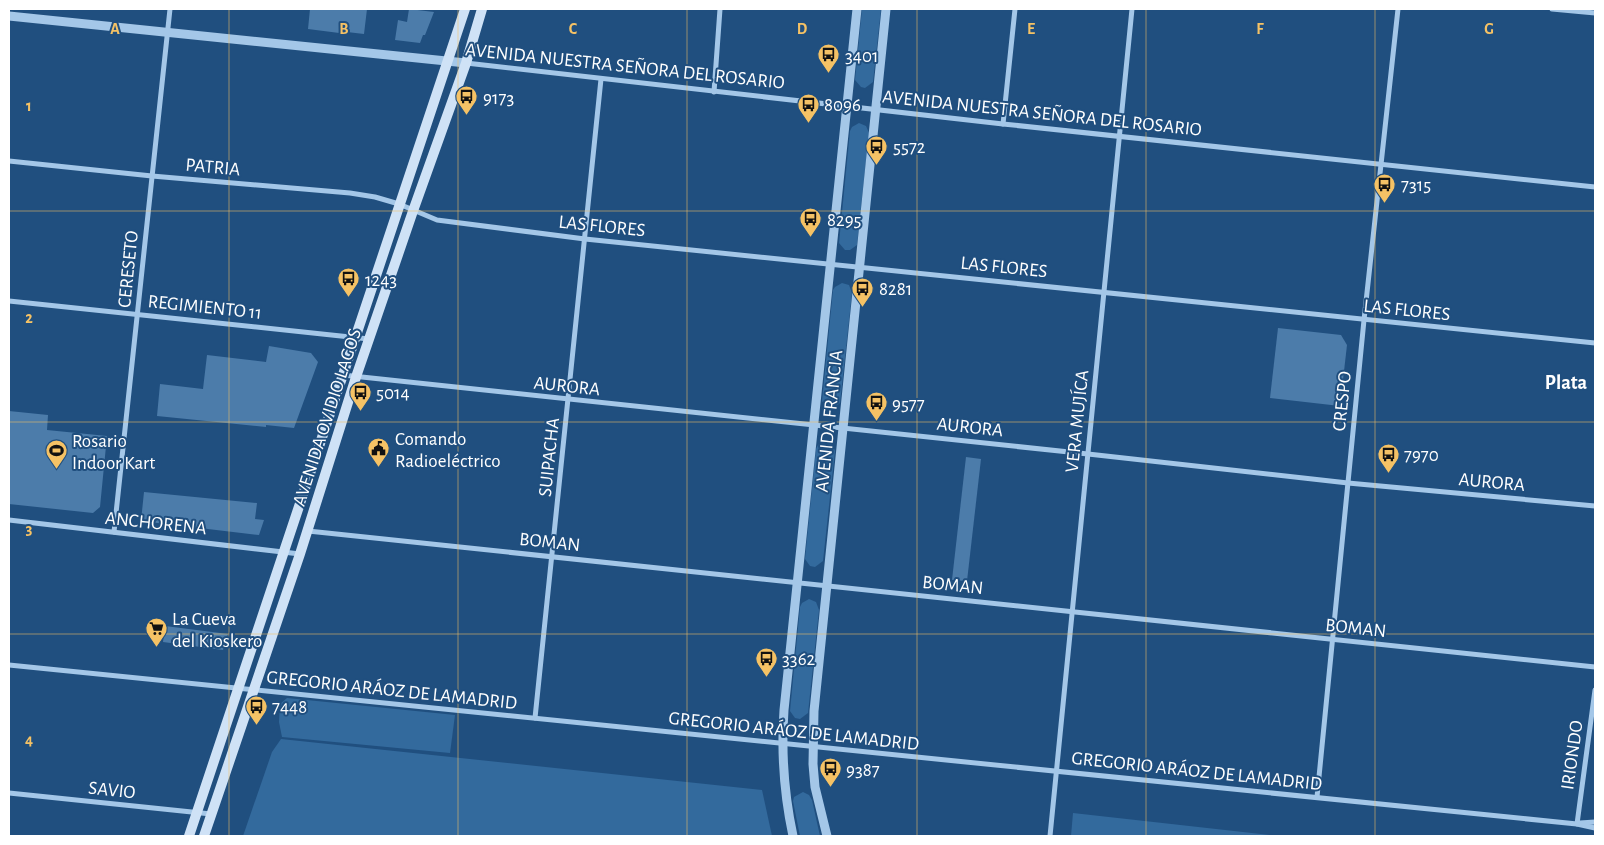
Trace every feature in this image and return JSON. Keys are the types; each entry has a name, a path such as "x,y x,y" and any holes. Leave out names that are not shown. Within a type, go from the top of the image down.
{"main road":[{"name":"AVENIDA OVIDIO LAGOS","path":"189,836 465,9"},
{"name":"AVENIDA OVIDIO LAGOS","path":"204,836 308,531 356,377 466,63 482,9"}],"street":[{"name":"CERESETO","path":"114,532 170,9"},
{"path":"714,92 720,9"},
{"name":"AVENIDA FRANCIA","path":"793,836 784,786 782,743 784,710 857,9"},
{"name":"AVENIDA FRANCIA","path":"827,836 815,787 814,712 886,9"},
{"path":"1003,124 1015,9"},
{"name":"VERA MUJÍCA","path":"1050,836 1132,9"},
{"name":"CRESPO","path":"1316,797 1380,165 1398,9"},
{"path":"1552,9 1595,13"},
{"name":"AVENIDA NUESTRA SEÑORA DEL ROSARIO","path":"9,16 466,63 846,107 1595,187"},
{"name":"SUIPACHA","path":"534,718 569,400 601,79"},
{"name":"PATRIA","path":"9,161 152,176 350,193 375,197 399,204 413,211"},
{"name":"LAS FLORES","path":"413,211 437,220 584,239 1595,343"},
{"name":"REGIMIENTO 11","path":"9,301 369,339"},
{"name":"AURORA","path":"342,375 1348,483 1595,506"},
{"name":"ANCHORENA","path":"9,520 300,554"},
{"name":"BOMAN","path":"308,531 1595,667"},
{"name":"GREGORIO ARÁOZ DE LAMADRID","path":"9,665 1316,797 1577,824 1595,828"},
{"name":"IRIONDO","path":"1577,824 1595,690"},
{"name":"SAVIO","path":"9,793 212,814"},
{"name":"GREGORIO ARÁOZ DE LAMADRID","path":"1577,824 1595,822"}],"shaded area":[{"path":"862,9 881,9 873,82 865,88 861,87 855,80"},
{"path":"859,123 866,126 869,133 857,245 850,250 845,250 839,243 850,131 852,127"},
{"path":"842,283 849,285 852,293 840,403 832,409 827,408 822,401 833,290"},
{"path":"825,441 832,443 835,451 823,561 815,567 810,566 805,559 816,449 818,445"},
{"path":"809,599 816,602 819,610 808,713 800,719 795,718 790,711 800,607 802,603"},
{"path":"287,698 455,715 450,753 282,737 279,722 280,704"},
{"path":"281,739 762,790 772,836 243,836 272,752"},
{"path":"803,792 809,795 812,800 820,836 800,836 793,801 794,797"},
{"path":"1073,813 1279,836 1071,836"}],"building":[{"path":"310,9 367,9 364,34 347,32 347,34 308,29"},
{"path":"409,9 434,12 420,43 395,40 398,20 407,22"},
{"path":"1278,328 1341,335 1347,345 1340,406 1270,398"},
{"path":"269,346 311,353 318,362 294,428 157,416 160,384 203,389 207,355 266,362"},
{"name":"Rosario Indoor Kart","path":"9,411 48,415 47,430 107,436 100,507 93,513 9,504"},
{"path":"966,457 981,459 967,581 952,580"},
{"path":"144,492 257,503 255,519 264,520 259,535 141,521"},
{"path":"165,626 228,634 223,650 163,642"}],"place":[{"name":"3401","path":"829,74"},
{"name":"9173","path":"467,116"},
{"name":"8096","path":"808,123"},
{"name":"5572","path":"877,165"},
{"name":"7315","path":"1385,203"},
{"name":"8295","path":"811,238"},
{"name":"1243","path":"349,298"},
{"name":"8281","path":"863,307"},
{"name":"5014","path":"360,411"},
{"name":"9577","path":"876,422"},
{"name":"Comando Radioeléctrico","path":"379,468"},
{"name":"Rosario Indoor Kart","path":"56,470"},
{"name":"7970","path":"1388,473"},
{"name":"La Cueva del Kioskero","path":"156,648"},
{"name":"3362","path":"766,677"},
{"name":"7448","path":"256,725"},
{"name":"9387","path":"830,788"}],"district":[{"name":"Plata","path":"1566,382"}]}
